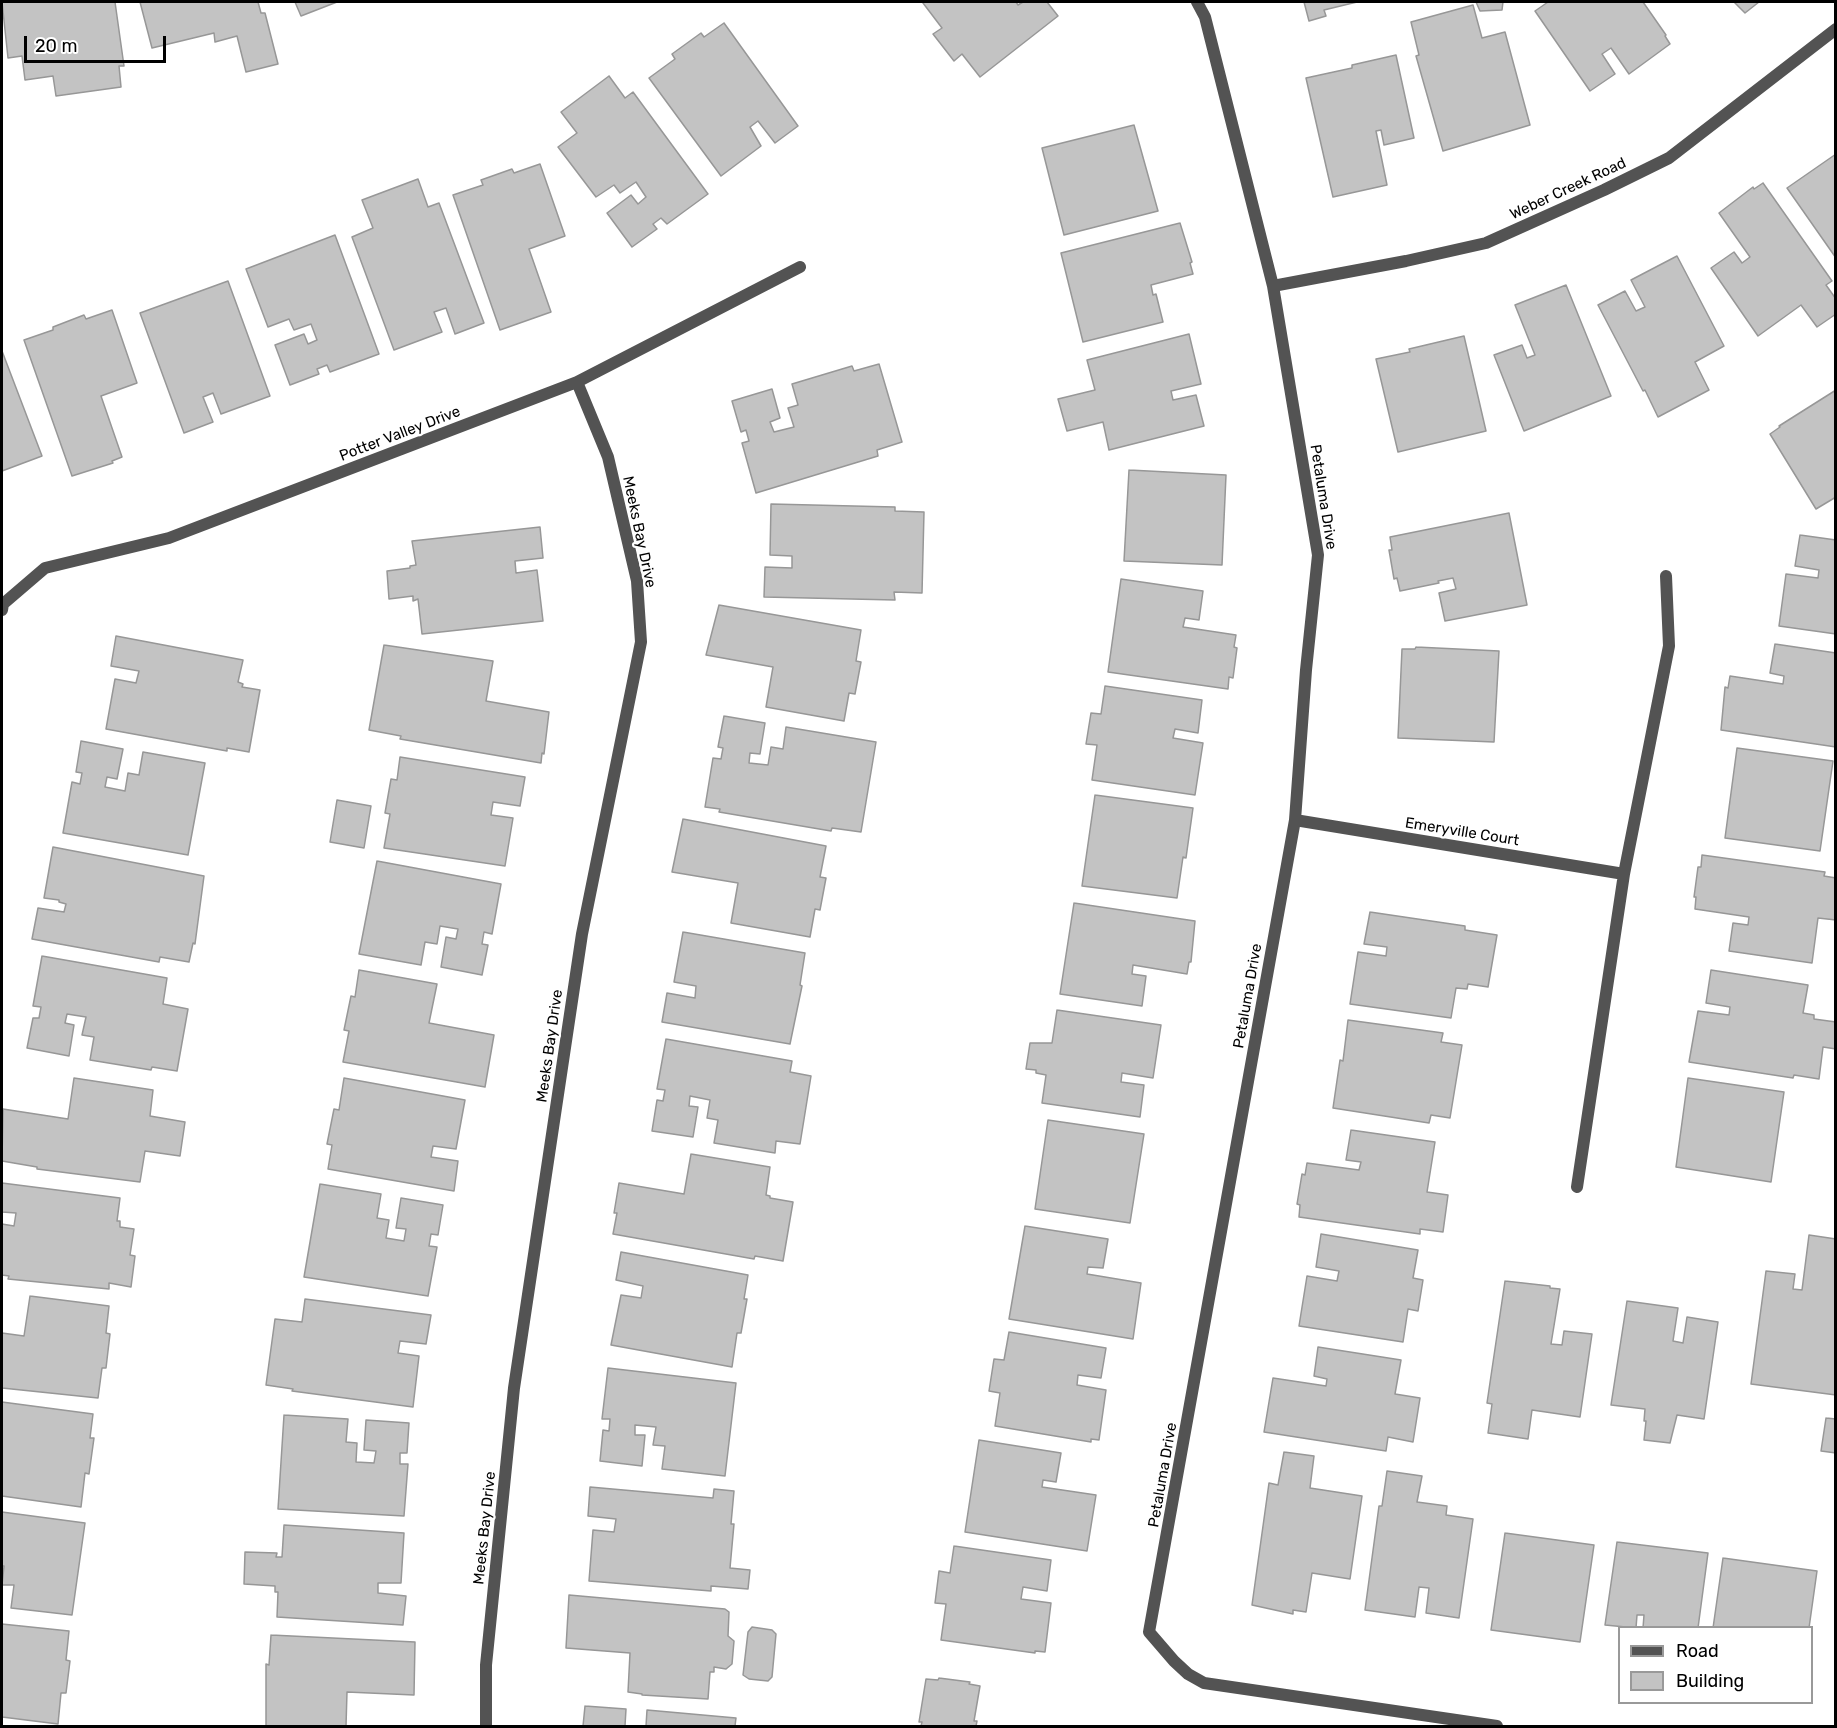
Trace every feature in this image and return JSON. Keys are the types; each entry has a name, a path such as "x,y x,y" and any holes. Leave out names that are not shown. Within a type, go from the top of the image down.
{"street":[{"name":"Petaluma Drive","path":"1197,2 1205,17 1273,286 1318,555 1306,670 1295,820 1149,1632 1188,1674 1204,1683 1497,1726"},
{"name":"Weber Creek Road","path":"1273,286 1406,261 1486,243 1604,190 1669,158 1836,29"},
{"name":"Potter Valley Drive","path":"2,607 45,568 169,538 577,382 800,267"},
{"name":"Meeks Bay Drive","path":"486,1726 486,1665 514,1388 582,934 641,642 637,581 608,457 577,382"},
{"path":"1577,1187 1624,874 1669,646 1666,576"},
{"name":"Emeryville Court","path":"1295,820 1624,874"}],"building":[{"path":"2,2 115,2 124,66 119,66 121,87 56,96 53,76 25,80 22,56 8,58"},
{"path":"140,2 258,2 261,13 265,13 278,64 246,72 237,36 215,42 214,33 152,48"},
{"path":"295,2 337,2 301,16"},
{"path":"924,2 1016,2 1018,5 1023,2 1047,2 1058,16 980,77 962,54 954,61 933,34 942,28"},
{"path":"1304,2 1357,2 1324,10 1326,16 1309,21"},
{"path":"1476,2 1503,2 1502,10 1480,11"},
{"path":"1548,2 1643,2 1670,44 1629,74 1611,48 1602,54 1615,74 1590,91 1535,11"},
{"path":"1734,2 1759,2 1745,13"},
{"path":"1473,5 1482,38 1505,32 1530,125 1443,151 1416,56 1419,55 1411,22"},
{"path":"724,23 798,126 775,143 758,121 750,127 761,146 721,176 649,78 675,59 672,54 701,33 704,37"},
{"path":"1396,55 1414,138 1384,145 1381,130 1376,131 1387,185 1333,197 1306,78"},
{"path":"609,76 625,98 633,92 708,194 667,224 661,218 653,224 657,229 632,247 607,213 631,195 638,204 646,197 636,182 620,193 614,185 596,197 558,147 577,133 561,112"},
{"path":"1134,125 1158,211 1064,235 1042,148"},
{"path":"1836,154 1836,258 1787,188"},
{"path":"540,164 565,236 529,249 551,312 500,330 453,195 483,185 481,180 512,169 514,173"},
{"path":"418,179 428,207 439,203 484,323 455,334 446,308 434,312 442,332 394,350 352,237 373,228 362,200"},
{"path":"1763,183 1832,281 1826,285 1836,299 1836,314 1817,327 1801,305 1758,336 1711,268 1734,252 1742,263 1750,257 1719,213 1753,187 1754,189"},
{"path":"1180,223 1192,262 1190,263 1193,274 1151,285 1153,295 1156,294 1163,322 1083,342 1061,253"},
{"path":"335,235 379,354 330,372 327,365 317,369 319,374 290,385 275,345 304,334 308,344 317,340 311,324 294,330 289,319 268,327 246,269"},
{"path":"1677,256 1724,346 1695,362 1709,390 1658,417 1598,305 1625,291 1636,311 1645,307 1631,280"},
{"path":"228,281 270,396 221,414 213,393 203,397 213,422 184,433 140,313"},
{"path":"1566,285 1611,396 1524,431 1494,355 1522,345 1527,358 1535,355 1515,305"},
{"path":"112,310 137,383 101,396 122,457 112,461 113,463 72,476 24,340 53,330 53,327 84,315 86,319"},
{"path":"1189,334 1201,384 1171,391 1173,400 1196,395 1204,426 1109,450 1103,422 1067,431 1058,399 1095,390 1087,360"},
{"path":"1464,336 1486,431 1398,452 1376,359 1410,352 1409,349"},
{"path":"2,351 42,456 2,471"},
{"path":"879,364 902,442 877,450 878,456 756,493 742,443 749,441 746,430 741,432 732,401 772,389 780,418 770,422 774,432 794,427 788,408 798,405 792,384 852,366 854,371"},
{"path":"1836,390 1836,497 1816,509 1770,434"},
{"path":"1129,470 1226,475 1222,565 1124,561"},
{"path":"771,504 895,507 895,511 924,512 922,593 894,592 895,600 764,597 765,567 792,568 792,556 770,555"},
{"path":"1509,513 1527,605 1445,621 1439,593 1456,589 1453,578 1400,591 1397,578 1394,579 1389,550 1392,550 1390,537"},
{"path":"540,527 543,558 515,561 516,573 537,570 543,621 422,634 418,599 413,601 413,596 389,599 387,571 416,565 412,541"},
{"path":"1800,535 1836,540 1836,634 1779,626 1786,574 1818,578 1819,570 1795,566"},
{"path":"1121,579 1203,591 1199,620 1185,618 1183,627 1236,635 1234,647 1237,648 1233,678 1229,677 1228,689 1108,672"},
{"path":"719,605 861,630 856,661 861,662 855,694 849,693 844,721 766,707 773,667 706,655"},
{"path":"116,636 243,660 238,682 243,684 242,687 260,690 249,752 227,748 227,751 106,729 115,679 136,683 139,671 111,666"},
{"path":"1775,644 1836,653 1836,747 1721,730 1725,687 1728,688 1730,676 1783,684 1784,676 1770,673"},
{"path":"384,645 493,661 486,701 549,712 541,763 400,739 401,736 369,730"},
{"path":"1416,647 1499,651 1494,742 1398,738 1402,649 1415,649"},
{"path":"1105,686 1202,700 1198,733 1175,729 1173,738 1203,743 1195,795 1092,780 1097,745 1086,744 1091,713 1101,714"},
{"path":"724,716 765,723 760,754 750,753 749,763 768,765 771,747 783,749 786,727 876,742 861,832 832,828 831,831 719,812 720,809 705,807 713,758 721,759 723,748 718,747"},
{"path":"81,741 123,749 117,779 107,777 105,787 125,791 128,773 139,775 143,752 205,763 188,855 63,833 72,782 80,784 82,773 76,772"},
{"path":"1737,748 1833,761 1820,851 1725,838"},
{"path":"400,757 525,777 520,806 493,802 491,815 513,818 505,866 384,848 390,814 385,813 391,779 397,780"},
{"path":"1095,795 1193,808 1186,858 1183,857 1177,898 1082,886"},
{"path":"337,800 371,806 364,848 330,842"},
{"path":"683,819 826,846 820,877 826,878 820,910 815,909 810,937 731,923 738,883 672,872"},
{"path":"53,847 204,876 195,944 193,943 189,962 160,957 159,962 32,939 38,908 64,912 66,904 59,900 44,898"},
{"path":"1702,855 1825,872 1824,876 1836,878 1836,920 1818,918 1812,963 1729,951 1733,923 1748,925 1749,917 1695,909 1696,897 1694,897"},
{"path":"377,861 501,884 492,934 484,932 482,944 488,945 482,975 441,967 446,937 456,939 458,929 440,926 437,944 425,942 421,965 359,954"},
{"path":"1074,903 1195,921 1191,962 1189,962 1187,974 1133,965 1132,974 1146,976 1142,1006 1060,994"},
{"path":"1370,912 1465,926 1465,930 1497,935 1488,987 1468,984 1467,989 1456,988 1451,1018 1350,1004 1358,952 1386,956 1387,947 1364,944"},
{"path":"683,932 805,953 800,985 802,986 790,1044 662,1022 667,993 695,998 696,986 674,982"},
{"path":"42,956 167,978 163,1004 188,1009 177,1071 152,1067 151,1070 90,1060 94,1037 82,1035 86,1017 67,1014 65,1023 74,1025 69,1056 27,1048 33,1018 39,1018 41,1007 33,1006"},
{"path":"359,970 437,984 429,1023 494,1035 485,1087 343,1062 349,1031 344,1030 351,996 355,997"},
{"path":"1711,970 1808,985 1803,1013 1814,1015 1814,1019 1836,1022 1836,1049 1823,1047 1819,1079 1794,1075 1793,1078 1689,1062 1698,1011 1729,1015 1730,1007 1706,1003"},
{"path":"1057,1010 1161,1025 1153,1078 1122,1073 1121,1082 1144,1085 1140,1117 1042,1103 1046,1075 1036,1073 1036,1070 1026,1069 1030,1043 1052,1043"},
{"path":"1348,1020 1443,1033 1441,1042 1462,1045 1450,1118 1431,1115 1429,1123 1333,1108 1340,1060 1343,1061"},
{"path":"666,1039 792,1061 790,1072 811,1076 800,1144 776,1141 775,1153 714,1143 718,1120 707,1118 710,1100 690,1096 689,1106 698,1107 693,1137 652,1131 657,1100 663,1101 665,1090 657,1089"},
{"path":"74,1078 153,1090 150,1116 185,1122 180,1156 145,1151 140,1182 37,1169 37,1167 2,1161 3,1109 68,1119"},
{"path":"344,1078 465,1100 456,1149 433,1146 431,1157 458,1161 454,1191 328,1169 332,1145 327,1144 334,1109 339,1110"},
{"path":"1688,1078 1784,1092 1771,1182 1676,1167"},
{"path":"1048,1120 1144,1134 1130,1223 1035,1209"},
{"path":"1351,1130 1435,1142 1427,1192 1448,1195 1443,1232 1420,1229 1420,1234 1299,1217 1300,1205 1297,1204 1302,1174 1305,1175 1307,1163 1359,1170 1361,1162 1346,1160"},
{"path":"691,1154 770,1167 766,1195 770,1198 793,1202 783,1261 755,1256 754,1259 613,1234 619,1183 684,1194"},
{"path":"2,1183 120,1198 117,1221 120,1221 120,1227 134,1229 130,1255 135,1256 131,1287 109,1283 109,1289 8,1279 9,1276 2,1275 2,1224 14,1226 16,1213 2,1212"},
{"path":"320,1184 381,1194 377,1218 389,1220 386,1238 404,1241 406,1229 396,1228 401,1198 443,1205 438,1235 431,1234 429,1246 437,1247 428,1296 304,1277"},
{"path":"1025,1226 1108,1239 1103,1268 1088,1267 1087,1274 1141,1283 1133,1339 1009,1319"},
{"path":"1321,1234 1418,1250 1413,1278 1423,1280 1418,1311 1408,1309 1403,1342 1299,1326 1307,1276 1337,1281 1339,1271 1316,1267"},
{"path":"1809,1235 1836,1239 1836,1395 1751,1384 1766,1271 1795,1274 1793,1289 1802,1290"},
{"path":"621,1252 748,1275 744,1299 747,1299 741,1333 737,1333 732,1367 611,1345 621,1295 641,1298 643,1286 616,1280"},
{"path":"1505,1281 1560,1289 1551,1344 1562,1345 1564,1331 1592,1334 1580,1417 1532,1410 1528,1439 1488,1433 1492,1404 1487,1403"},
{"path":"30,1296 109,1306 106,1333 110,1334 106,1368 102,1368 98,1398 2,1388 2,1333 24,1336"},
{"path":"305,1299 431,1315 426,1344 400,1341 398,1353 419,1356 413,1407 292,1391 293,1389 266,1385 275,1319 302,1322"},
{"path":"1627,1301 1678,1308 1673,1341 1683,1343 1687,1317 1718,1322 1704,1419 1677,1415 1670,1443 1644,1440 1645,1409 1611,1405"},
{"path":"1009,1332 1106,1348 1101,1378 1078,1375 1077,1385 1106,1390 1099,1440 1091,1439 1091,1442 995,1426 1000,1393 989,1391 994,1359 1004,1360"},
{"path":"1318,1347 1401,1360 1395,1394 1420,1398 1413,1442 1388,1437 1386,1451 1264,1432 1273,1378 1326,1386 1327,1379 1314,1376"},
{"path":"608,1368 736,1383 725,1476 662,1469 665,1446 653,1445 656,1427 635,1425 635,1435 645,1435 642,1466 600,1461 603,1430 609,1431 610,1419 602,1419"},
{"path":"2,1402 93,1414 90,1438 94,1438 89,1474 85,1473 81,1507 2,1496"},
{"path":"284,1415 348,1419 346,1442 357,1443 356,1462 374,1463 376,1451 364,1450 366,1420 409,1423 407,1453 400,1453 400,1464 408,1464 404,1516 278,1509"},
{"path":"1826,1418 1836,1419 1836,1453 1821,1451"},
{"path":"979,1440 1061,1453 1056,1482 1043,1480 1042,1487 1096,1495 1087,1551 965,1532"},
{"path":"1284,1452 1314,1456 1310,1488 1362,1496 1350,1579 1312,1573 1306,1612 1293,1610 1293,1614 1252,1605 1269,1483 1278,1485"},
{"path":"1387,1471 1422,1476 1417,1502 1447,1506 1446,1515 1473,1519 1459,1618 1426,1613 1429,1588 1419,1587 1415,1617 1365,1610 1379,1506 1382,1506"},
{"path":"590,1487 713,1498 714,1489 734,1491 730,1568 750,1570 748,1589 711,1586 711,1591 589,1581 593,1530 614,1532 616,1519 588,1516"},
{"path":"2,1512 85,1523 72,1615 11,1608 14,1585 2,1585 4,1566 2,1566"},
{"path":"284,1525 404,1533 401,1583 378,1583 378,1593 406,1596 403,1625 277,1617 278,1592 275,1592 275,1586 244,1584 245,1552 277,1553 276,1557 282,1557"},
{"path":"1505,1533 1594,1545 1580,1642 1491,1630"},
{"path":"1617,1542 1708,1553 1698,1626 1643,1626 1644,1615 1637,1615 1636,1626 1605,1625"},
{"path":"954,1546 1051,1560 1047,1591 1023,1587 1021,1599 1051,1603 1045,1652 1035,1651 1035,1653 941,1640 946,1604 935,1603 939,1571 950,1573"},
{"path":"1723,1558 1817,1571 1809,1626 1713,1626"},
{"path":"569,1595 725,1609 729,1612 728,1636 734,1641 732,1664 726,1669 714,1667 714,1672 710,1672 708,1699 628,1692 630,1653 566,1648"},
{"path":"2,1624 69,1631 66,1660 70,1661 66,1693 61,1693 58,1724 2,1717"},
{"path":"752,1627 772,1630 776,1634 772,1677 768,1681 749,1679 743,1675 748,1632"},
{"path":"271,1635 415,1642 414,1695 347,1692 346,1726 266,1726 266,1664 269,1665"},
{"path":"939,1678 970,1682 969,1684 980,1686 974,1721 977,1721 976,1726 921,1726 922,1722 919,1722 926,1679 938,1680"},
{"path":"585,1706 626,1709 625,1726 583,1726"},
{"path":"647,1710 736,1718 735,1726 646,1726"}]}
